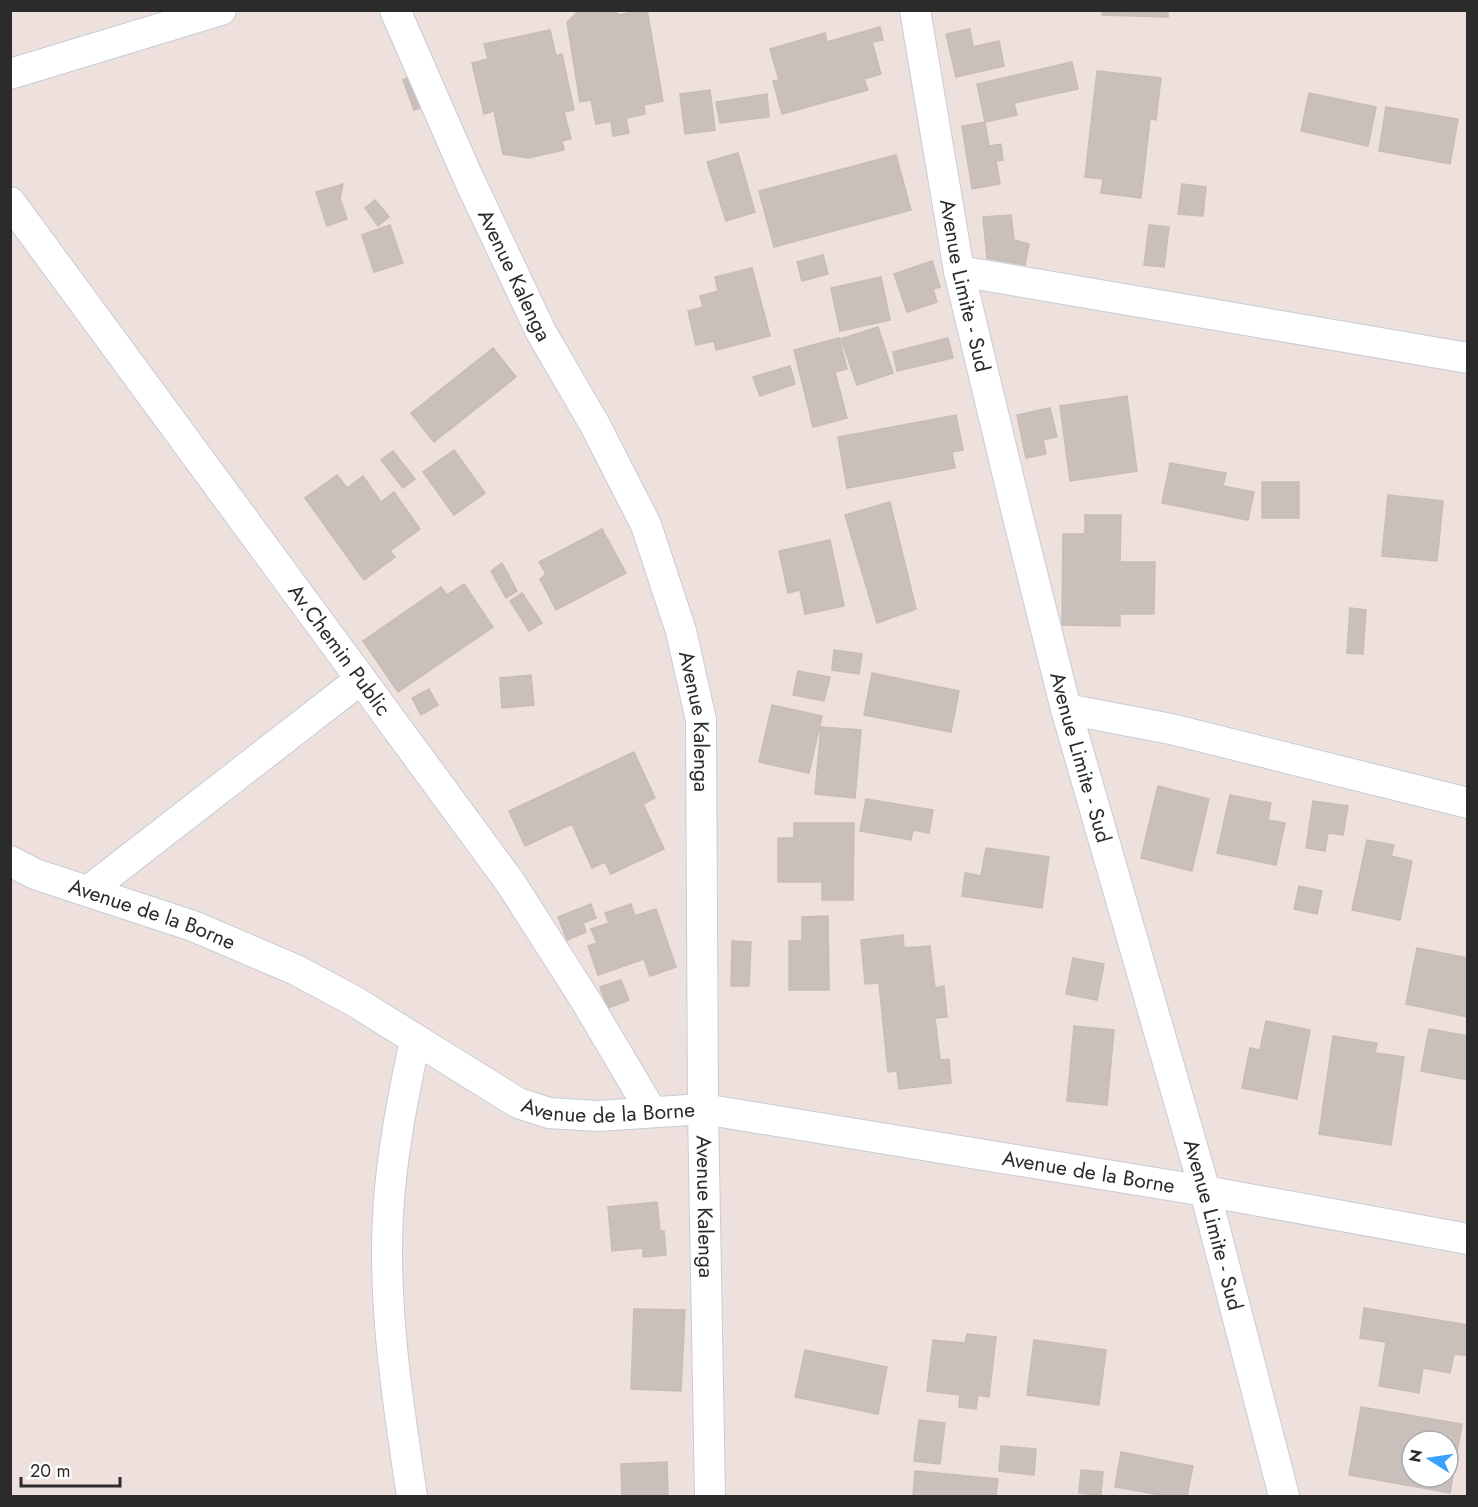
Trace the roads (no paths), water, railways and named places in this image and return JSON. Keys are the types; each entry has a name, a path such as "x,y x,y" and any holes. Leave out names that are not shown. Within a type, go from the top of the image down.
{"street":[{"path":"10,74 221,10"},
{"name":"Avenue Kalenga","path":"395,10 466,175 541,332 595,425 646,525 681,631 701,720 703,1109 710,1497"},
{"name":"Avenue Limite - Sud","path":"915,10 959,270 1066,709 1205,1191 1284,1497"},
{"name":"Av.Chemin Public","path":"10,202 510,882 586,1001 651,1111"},
{"path":"959,270 1467,358"},
{"path":"88,891 361,678"},
{"path":"1066,709 1171,729 1467,803"},
{"name":"Avenue de la Borne","path":"10,861 35,874 193,926 296,970 518,1103 549,1113 598,1116 703,1109 1205,1191 1467,1239"},
{"path":"411,1497 390,1315 388,1215 402,1103 415,1040"}]}
